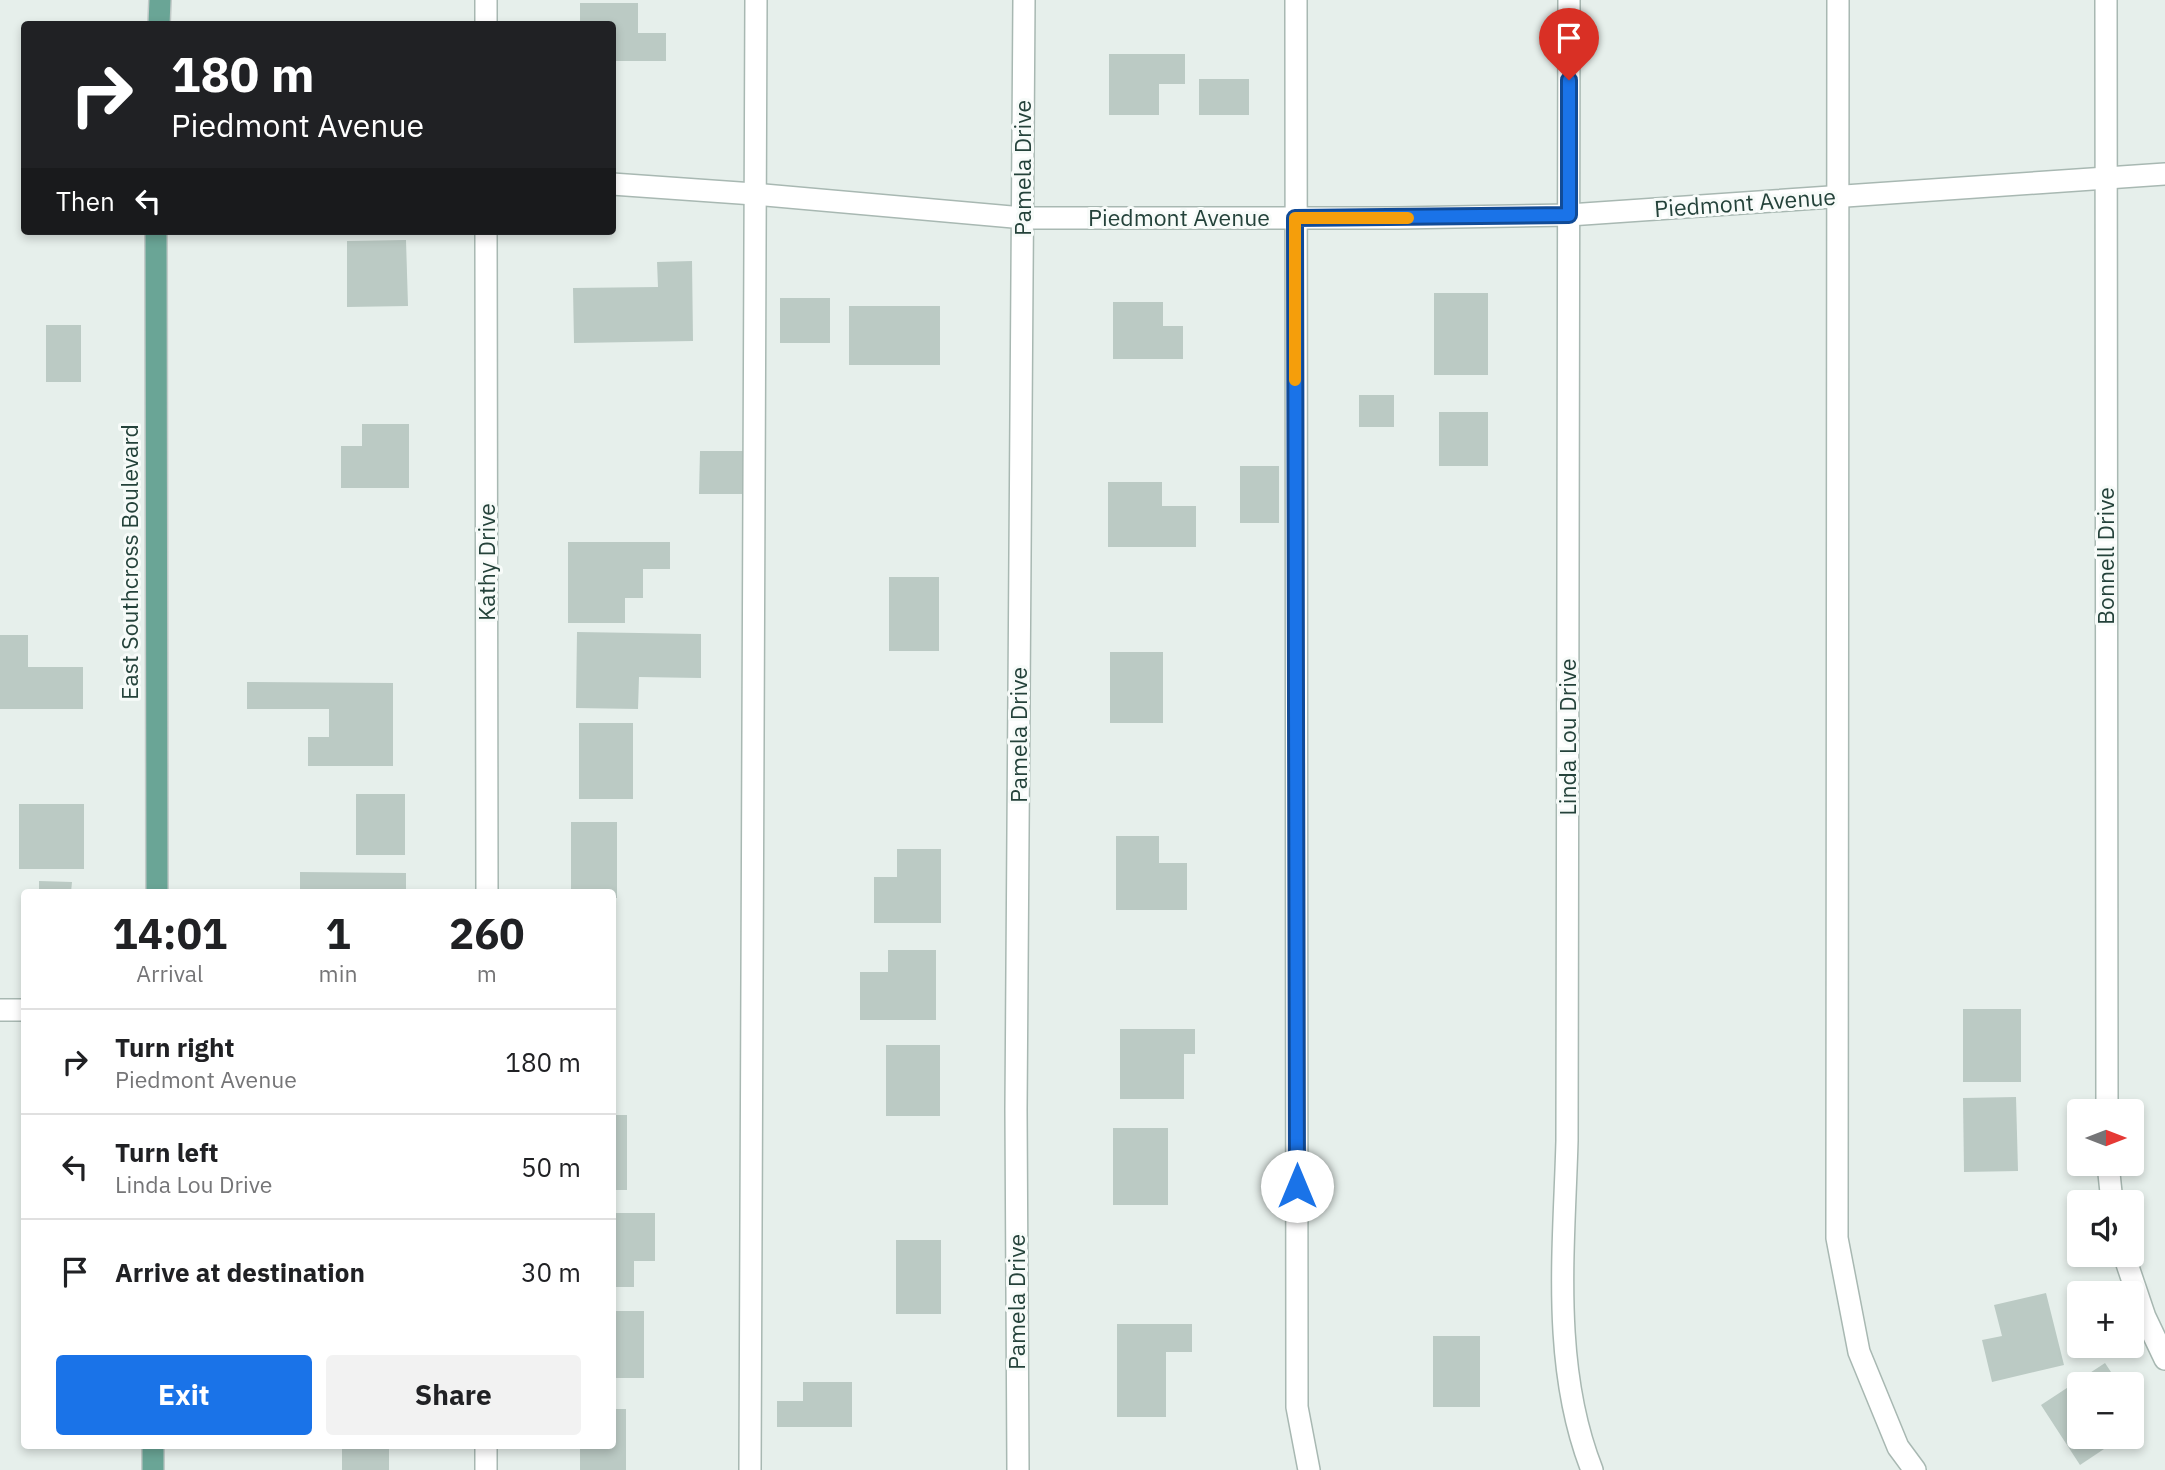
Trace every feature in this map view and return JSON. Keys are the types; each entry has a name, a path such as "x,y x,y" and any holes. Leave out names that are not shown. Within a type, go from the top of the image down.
{"main road":[{"path":"159,21 160,0"},
{"name":"East Southcross Boulevard","path":"156,235 157,889"},
{"path":"153,1449 153,1470"}],"street":[{"path":"486,0 486,21"},
{"path":"750,1470 755,0"},
{"name":"Pamela Drive","path":"1018,1470 1016,1110 1024,0"},
{"path":"1296,0 1297,1407 1310,1470"},
{"name":"Linda Lou Drive","path":"1569,0 1567,1141 1563,1320 1567,1369 1576,1418 1592,1470"},
{"path":"1838,0 1837,1238 1859,1352 1898,1447 1915,1470"},
{"name":"Bonnell Drive","path":"2106,0 2107,1099"},
{"name":"Piedmont Avenue","path":"616,184 1023,218 1295,218 1569,215 2165,174"},
{"name":"Kathy Drive","path":"486,235 487,889"},
{"path":"0,1010 21,1010"},
{"path":"2128,1267 2145,1317 2165,1359"},
{"path":"486,1449 486,1470"}],"building":[{"path":"580,3 638,3 638,33 666,33 666,61 616,61 616,21 580,21"},
{"path":"1109,54 1185,54 1185,84 1159,84 1159,115 1109,115"},
{"path":"1199,79 1249,79 1249,115 1199,115"},
{"path":"406,240 408,306 347,307 347,241"},
{"path":"692,261 693,341 574,343 573,288 658,287 657,262"},
{"path":"1434,293 1488,293 1488,375 1434,375"},
{"path":"780,298 830,298 830,343 780,343"},
{"path":"1113,302 1163,302 1163,326 1183,326 1183,359 1113,359"},
{"path":"849,306 940,306 940,365 849,365"},
{"path":"46,325 81,325 81,382 46,382"},
{"path":"1359,395 1394,395 1394,427 1359,427"},
{"path":"1439,412 1488,412 1488,466 1439,466"},
{"path":"362,424 409,424 409,488 341,488 341,446 362,446"},
{"path":"700,451 743,451 743,494 699,494"},
{"path":"1240,466 1279,466 1279,523 1240,523"},
{"path":"1108,482 1162,482 1162,506 1196,506 1196,547 1108,547"},
{"path":"568,542 670,542 670,569 643,569 643,598 625,598 625,623 568,623"},
{"path":"889,577 939,577 939,651 889,651"},
{"path":"577,632 701,634 701,678 639,677 638,709 576,708"},
{"path":"0,635 28,635 28,667 83,667 83,709 0,709"},
{"path":"1110,652 1163,652 1163,723 1110,723"},
{"path":"247,682 393,683 393,766 308,766 308,737 329,737 329,709 247,709"},
{"path":"579,723 633,723 633,799 579,799"},
{"path":"356,794 405,794 405,855 356,855"},
{"path":"19,804 84,804 84,869 19,869"},
{"path":"571,822 617,822 617,898 616,889 571,889"},
{"path":"1116,836 1159,836 1159,863 1187,863 1187,910 1116,910"},
{"path":"897,849 941,849 941,923 874,923 874,877 897,877"},
{"path":"300,872 406,873 406,889 300,889"},
{"path":"39,881 72,882 71,889 39,889"},
{"path":"888,950 936,950 936,1020 860,1020 860,972 888,972"},
{"path":"1963,1009 2021,1009 2021,1082 1963,1082"},
{"path":"1120,1029 1195,1029 1195,1054 1184,1054 1184,1099 1120,1099"},
{"path":"886,1045 940,1045 940,1116 886,1116"},
{"path":"2016,1097 2018,1171 1964,1172 1963,1098"},
{"path":"616,1115 627,1115 627,1190 616,1190"},
{"path":"1113,1128 1168,1128 1168,1205 1113,1205"},
{"path":"616,1213 655,1213 655,1261 634,1261 634,1287 616,1287"},
{"path":"896,1240 941,1240 941,1314 896,1314"},
{"path":"2046,1293 2064,1365 1992,1382 1982,1340 2002,1336 1994,1305"},
{"path":"616,1311 644,1311 644,1378 616,1378"},
{"path":"1117,1324 1192,1324 1192,1352 1166,1352 1166,1417 1117,1417"},
{"path":"1433,1336 1480,1336 1480,1407 1433,1407"},
{"path":"2105,1363 2111,1372 2091,1372"},
{"path":"803,1382 852,1382 852,1427 777,1427 777,1401 803,1401"},
{"path":"2067,1388 2067,1445 2041,1405"},
{"path":"616,1409 626,1409 626,1470 580,1470 580,1449 616,1449"},
{"path":"342,1449 389,1449 389,1470 342,1470"},
{"path":"2070,1449 2104,1449 2080,1465"}],"slow traffic":[{"path":"1295,380 1295,218 1408,218"}],"route":[{"path":"1297,1186 1295,218 1569,215 1569,80"}]}
